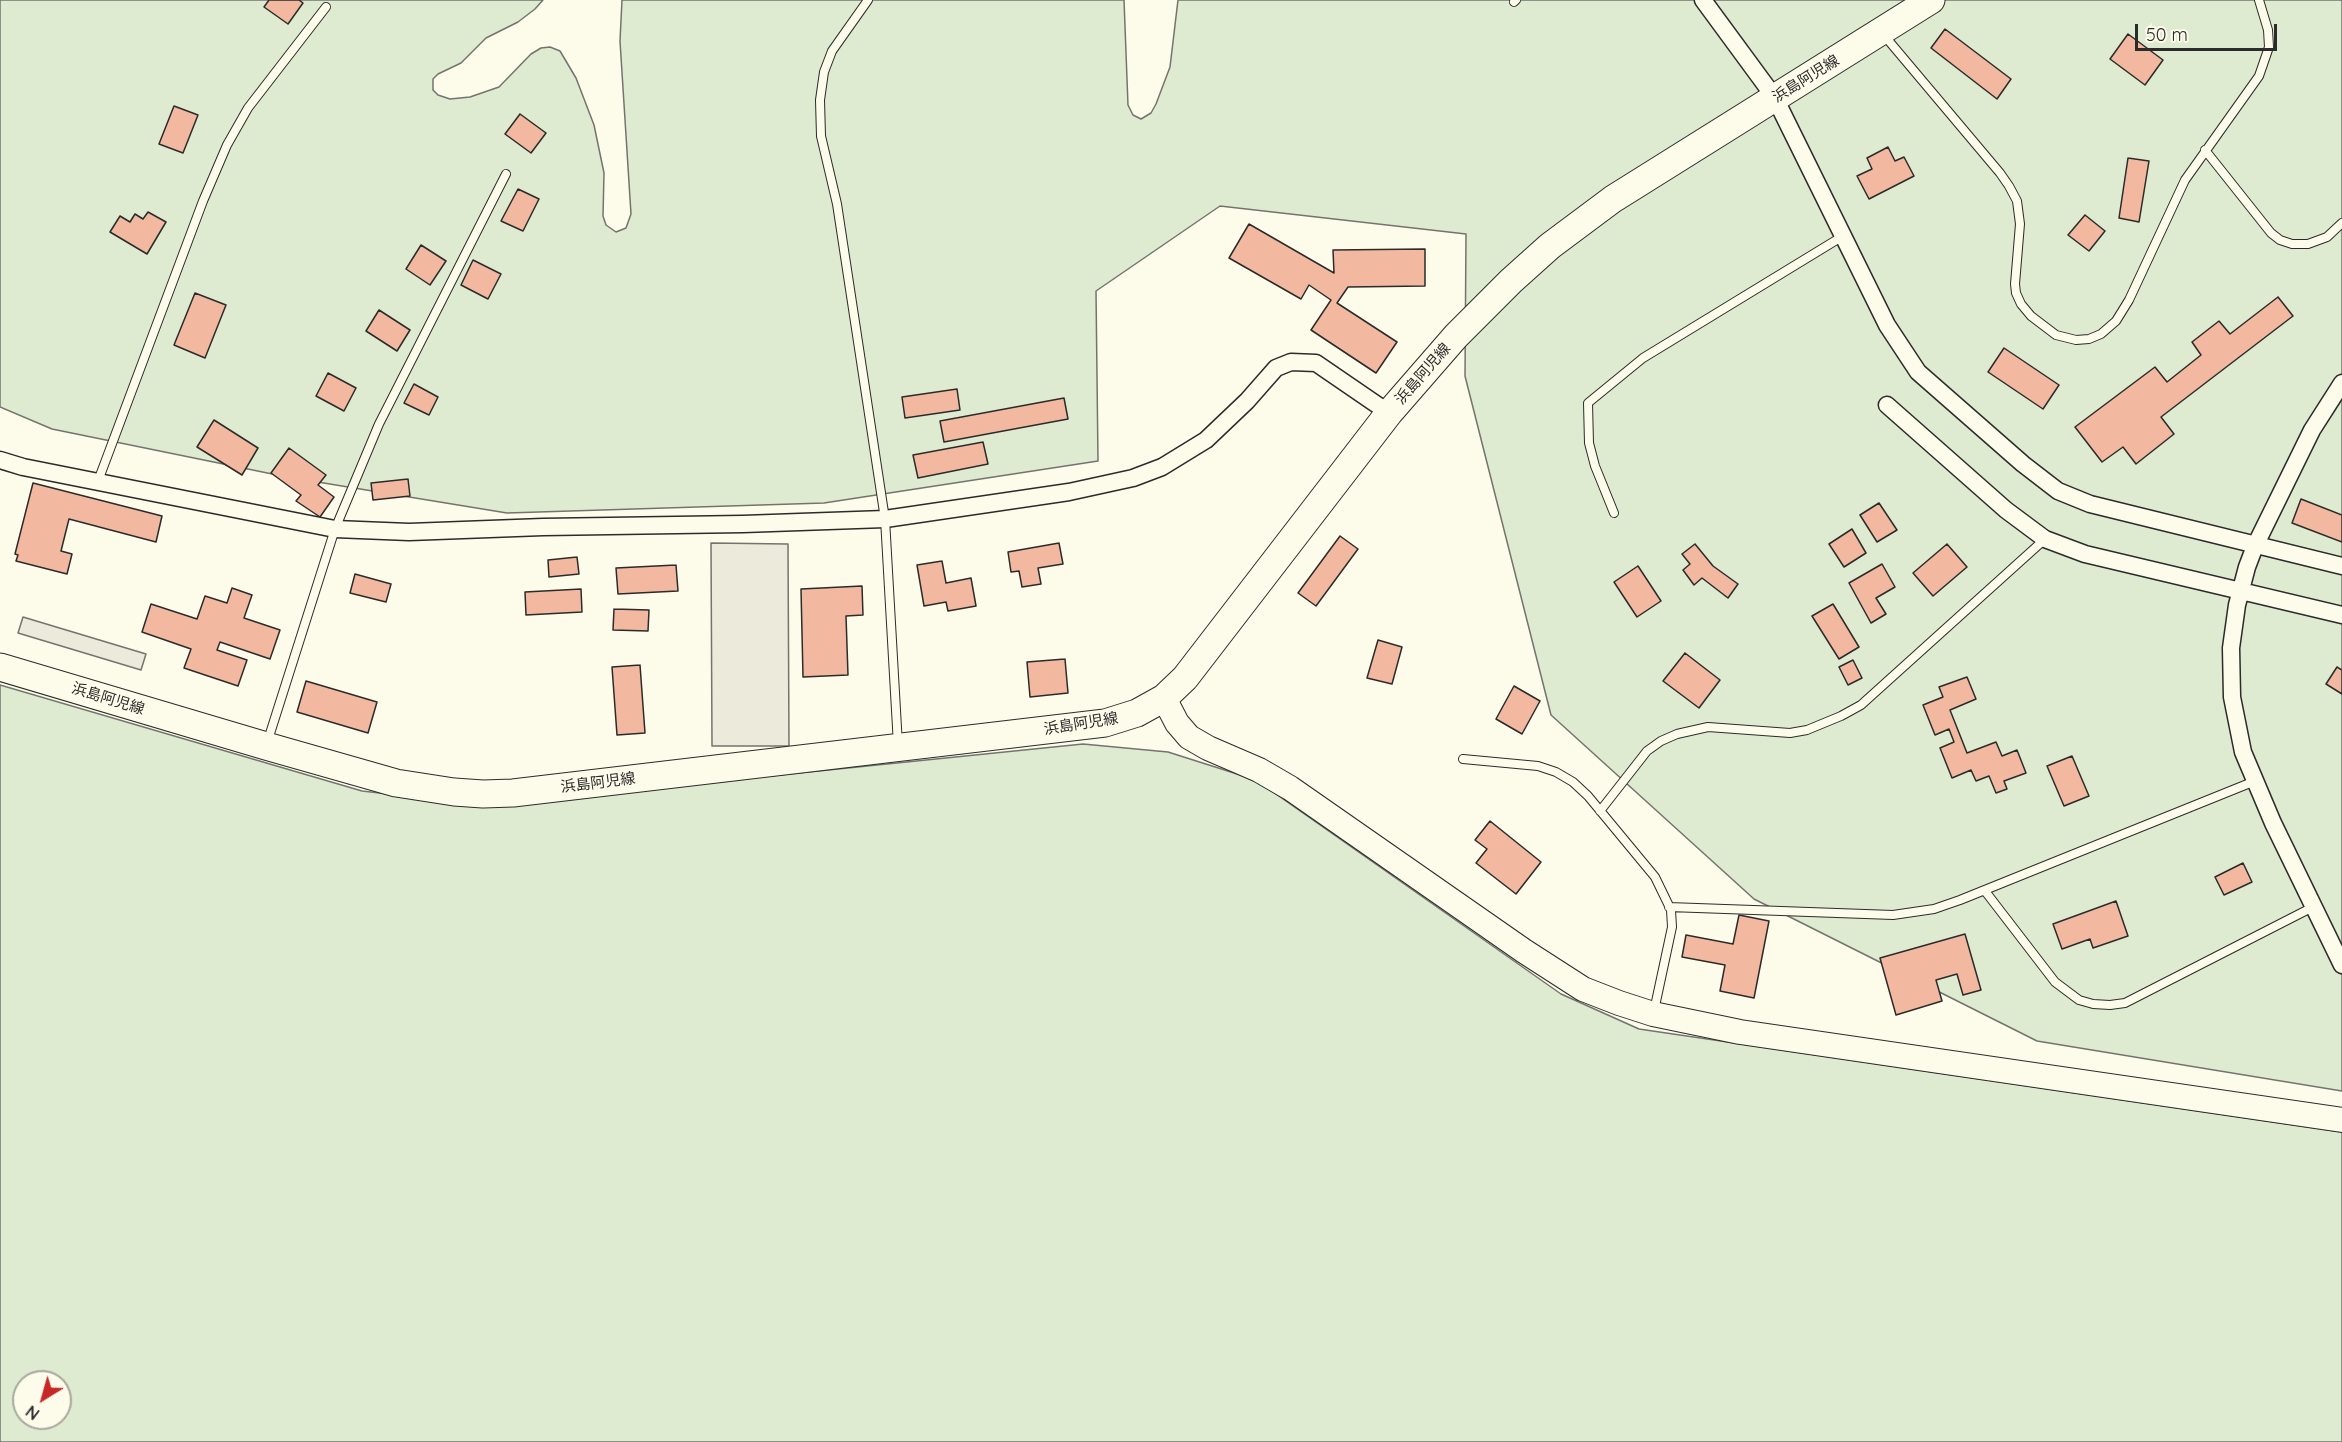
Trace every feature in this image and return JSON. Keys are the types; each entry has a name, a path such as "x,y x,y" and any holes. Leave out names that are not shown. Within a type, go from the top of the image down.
{"main road":[{"name":"浜島阿児線","path":"0,667 396,783 483,794 513,793 1105,723 1137,713 1164,698 1185,678 1389,413 1456,336 1511,281 1551,246 1613,199 1931,0"}],"street":[{"path":"1703,0 1775,98 1887,325 1918,372 2058,491 2090,504 2342,566"},
{"path":"0,460 335,529 409,532 885,519 1078,490 1133,478 1162,467 1206,440 1247,401 1276,368 1291,362 1316,363 1389,413"},
{"path":"2342,383 2312,430 2255,546 2241,591 2231,648 2232,697 2243,752 2342,965"},
{"path":"1887,405 2006,510 2045,539 2085,554 2342,615"},
{"path":"1164,698 1189,737 1208,748 1259,770 1290,788 1524,951 1583,989 1653,1014 1740,1032 2342,1120"}],"lane":[{"path":"868,0 832,51 824,72 820,100 821,136 837,204 885,519 898,748"},
{"path":"1881,32 2000,172 2017,201 2020,224 2016,293 2031,316 2045,329 2065,339 2089,339 2101,334 2116,321 2129,300 2177,196 2205,150 2259,76 2269,46 2268,30 2259,0"},
{"path":"98,481 203,201 227,145 248,108 326,7"},
{"path":"2205,150 2271,233 2280,240 2292,244 2308,244 2326,237 2342,223"},
{"path":"266,746 335,529 379,424 506,174"},
{"path":"1614,513 1588,443 1588,403 1643,358 1843,236"},
{"path":"1600,811 1647,751 1677,734 1708,727 1790,733 1807,730 1861,705 2045,539"},
{"path":"1463,759 1538,766 1556,772 1573,782 1655,877 1670,907 1672,927 1653,1014"},
{"path":"1670,907 1893,915 1934,909 1985,891 2255,781"},
{"path":"1985,891 2055,981 2079,1000 2110,1005 2126,1003 2313,906"}],"green space":[{"path":"0,0 543,0 518,22 486,38 461,63 438,74 433,79 433,90 438,95 450,99 470,97 499,87 531,54 541,48 550,47 560,51 576,78 594,125 604,173 603,216 606,225 616,232 626,228 631,214 620,41 622,0 1124,0 1128,105 1133,115 1141,119 1151,113 1170,67 1178,0 2342,0 2342,1091 2037,1041 1754,899 1551,715 1465,376 1466,234 1220,206 1096,291 1098,461 824,503 507,513 287,477 52,429 0,407"},
{"path":"0,685 362,791 485,805 1083,744 1168,752 1256,780 1561,994 1639,1029 2342,1132 2342,1442 0,1442"}],"shaded area":[{"path":"711,543 788,544 789,746 712,746"},
{"path":"23,617 146,654 141,670 18,633"}],"building":[{"path":"269,0 299,0 303,3 288,24 264,7"},
{"path":"1945,29 2011,79 1997,99 1931,48"},
{"path":"2128,34 2163,60 2145,85 2110,59"},
{"path":"174,106 198,115 183,153 159,144"},
{"path":"520,114 546,133 531,153 505,134"},
{"path":"1888,147 1895,161 1904,157 1914,176 1869,199 1857,176 1872,169 1867,158"},
{"path":"2128,158 2149,161 2139,222 2119,218"},
{"path":"518,189 539,199 523,231 501,221"},
{"path":"148,212 166,222 147,254 110,232 120,216 130,222 135,214 143,219"},
{"path":"2085,215 2105,231 2089,251 2068,235"},
{"path":"1249,224 1334,273 1333,250 1425,249 1425,286 1348,287 1337,303 1397,342 1376,373 1311,330 1331,300 1309,285 1301,299 1229,258"},
{"path":"421,245 446,261 430,285 406,269"},
{"path":"473,260 501,274 488,299 461,285"},
{"path":"195,293 226,305 205,358 174,345"},
{"path":"2278,297 2293,316 2161,417 2174,434 2136,464 2123,447 2102,462 2075,427 2155,367 2167,382 2201,355 2192,342 2219,321 2230,334"},
{"path":"379,310 410,330 397,351 366,331"},
{"path":"2004,348 2059,385 2043,409 1988,372"},
{"path":"328,373 356,388 344,411 316,396"},
{"path":"414,384 438,397 429,415 404,403"},
{"path":"957,389 960,410 905,418 902,397"},
{"path":"1064,398 1068,419 944,442 940,421"},
{"path":"214,420 258,448 242,475 197,447"},
{"path":"983,442 988,464 918,478 913,455"},
{"path":"289,448 326,475 318,485 334,497 320,517 296,501 301,495 271,473"},
{"path":"408,479 410,496 373,500 371,483"},
{"path":"33,483 162,516 156,542 69,519 61,551 72,554 67,574 16,561 18,555 15,554"},
{"path":"2301,499 2342,515 2342,542 2292,523"},
{"path":"1879,503 1897,530 1877,542 1860,515"},
{"path":"1852,529 1866,553 1844,567 1829,544"},
{"path":"1340,536 1358,549 1316,606 1298,593"},
{"path":"1059,543 1063,564 1038,568 1041,584 1022,587 1019,571 1011,572 1008,552"},
{"path":"1695,544 1713,566 1738,584 1728,598 1702,578 1694,585 1683,570 1690,564 1682,554"},
{"path":"1947,544 1967,567 1933,596 1913,573"},
{"path":"577,557 579,574 549,577 548,560"},
{"path":"942,561 946,583 971,578 976,606 948,611 946,602 924,606 917,565"},
{"path":"1882,564 1895,587 1876,598 1886,614 1871,623 1849,583"},
{"path":"676,565 678,591 618,594 616,568"},
{"path":"1638,566 1661,601 1637,617 1614,582"},
{"path":"355,574 391,584 386,602 350,593"},
{"path":"862,586 863,615 846,616 848,675 803,677 801,589"},
{"path":"232,588 252,595 244,618 280,630 270,659 220,642 217,650 247,660 238,686 184,668 191,649 142,632 151,604 197,619 205,596 227,603"},
{"path":"581,589 582,612 526,615 525,592"},
{"path":"1833,604 1859,647 1839,659 1812,616"},
{"path":"614,609 649,610 648,631 613,630"},
{"path":"1378,640 1402,647 1392,684 1367,678"},
{"path":"1685,653 1720,680 1699,708 1663,681"},
{"path":"1065,659 1068,693 1030,697 1027,662"},
{"path":"1853,660 1862,678 1848,685 1839,667"},
{"path":"640,665 645,733 617,735 612,667"},
{"path":"2337,667 2342,670 2342,694 2326,684"},
{"path":"1967,677 1976,699 1950,710 1967,753 1996,742 2002,756 2017,750 2026,773 2004,781 2007,789 1996,793 1989,776 1976,781 1971,770 1952,778 1940,748 1954,742 1949,729 1935,735 1923,705 1943,697 1939,687"},
{"path":"306,681 377,702 368,733 297,712"},
{"path":"1514,686 1540,701 1522,734 1496,719"},
{"path":"2072,756 2089,796 2064,806 2047,766"},
{"path":"1490,821 1541,862 1516,894 1476,863 1487,849 1475,840"},
{"path":"2243,863 2252,882 2224,895 2215,877"},
{"path":"2116,901 2128,936 2093,948 2090,939 2062,949 2053,924"},
{"path":"1739,915 1769,921 1754,998 1720,991 1725,965 1682,957 1686,935 1733,944"},
{"path":"1965,934 1981,990 1963,995 1957,974 1936,980 1942,1001 1896,1015 1880,958"}]}
